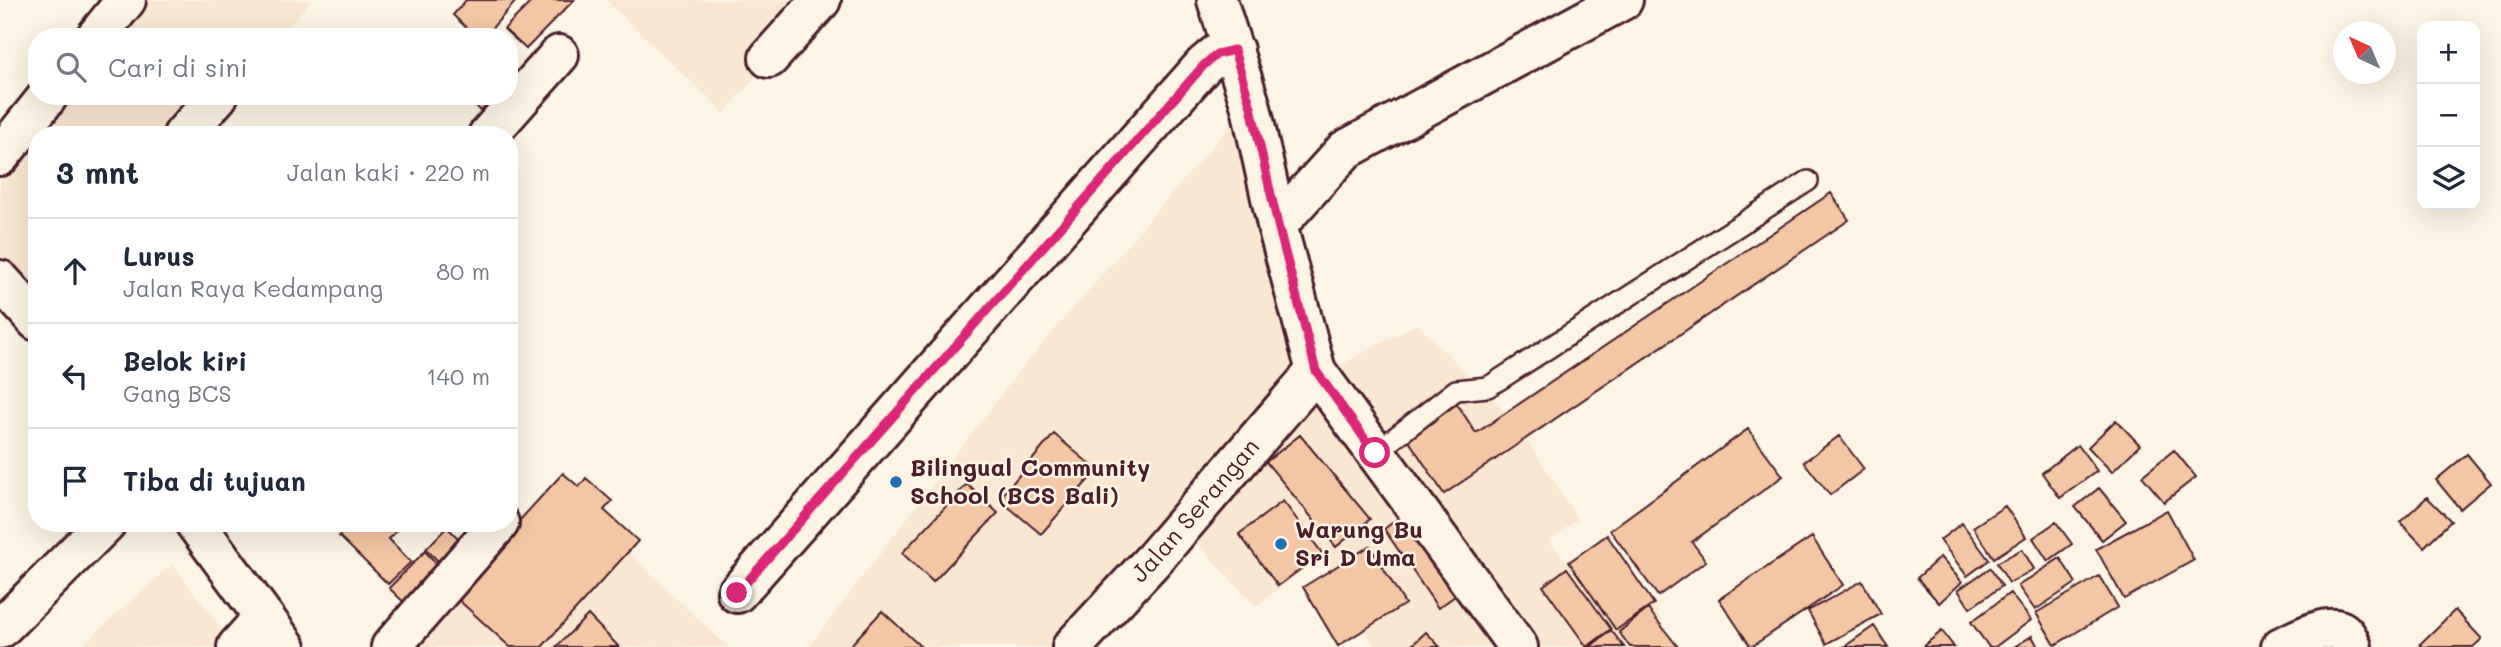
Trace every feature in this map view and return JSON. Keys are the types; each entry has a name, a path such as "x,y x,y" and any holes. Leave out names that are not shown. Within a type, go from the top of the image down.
{"street":[{"path":"103,28 126,0"},
{"path":"769,58 821,0"},
{"path":"1217,0 1251,107 1316,371 1518,647"},
{"path":"1278,225 1345,150 1623,0"},
{"path":"737,593 1204,65 1217,54 1234,50"},
{"path":"518,101 559,55"},
{"path":"0,156 41,105"},
{"path":"191,126 210,105"},
{"path":"496,126 515,105"},
{"path":"0,280 28,306"},
{"name":"Jalan Serangan","path":"1072,647 1154,559 1316,371"},
{"path":"0,629 97,532"},
{"path":"202,532 286,647"},
{"path":"391,647 491,532"},
{"path":"237,647 264,617"},
{"path":"2281,647 2333,628 2343,632 2352,647"}],"lane":[{"path":"1375,453 1456,390 1463,387 1488,387 1808,181"}],"shaded area":[{"path":"104,0 311,0 288,28 84,28"},
{"path":"606,0 822,0 724,113"},
{"path":"31,105 225,105 208,126 28,126 28,284 0,256 0,148"},
{"path":"1233,122 1307,383 1417,324 1515,421 1578,519 1549,541 1606,607 1645,587 1675,647 1375,647 1322,556 1256,606 1177,523 1057,647 809,647 1019,371"},
{"path":"560,485 728,647 397,647 513,532 518,532 518,527"},
{"path":"172,564 236,647 80,647 88,640"}],"building":[{"path":"466,0 517,0 492,28 467,28 453,15"},
{"path":"533,0 574,0 526,49 518,42 518,28 505,28"},
{"path":"475,105 501,105 491,122"},
{"path":"1831,193 1849,220 1444,494 1407,438 1457,404 1476,433"},
{"path":"2116,420 2140,445 2112,472 2088,447"},
{"path":"1748,429 1783,476 1692,542 1706,561 1658,596 1610,530"},
{"path":"1054,434 1097,470 1041,534 999,499"},
{"path":"1300,435 1370,519 1336,547 1266,462"},
{"path":"1839,436 1864,469 1830,495 1804,462"},
{"path":"2078,445 2097,471 2060,498 2042,473"},
{"path":"2174,450 2196,477 2164,502 2142,476"},
{"path":"2467,454 2491,483 2460,509 2436,480"},
{"path":"563,473 579,487 586,478 612,501 604,510 638,541 542,647 510,647 452,594 509,532 518,532 518,522"},
{"path":"967,484 998,513 933,582 902,553"},
{"path":"2099,488 2126,521 2102,540 2075,507"},
{"path":"2427,497 2451,521 2424,547 2400,522"},
{"name":"Warung Bu Sri D Uma","path":"1283,501 1322,553 1278,586 1239,534"},
{"path":"2005,506 2026,537 1994,558 1973,527"},
{"path":"2167,510 2194,560 2124,599 2096,549"},
{"path":"1407,512 1462,591 1438,608 1384,529"},
{"path":"2056,522 2072,544 2048,561 2033,538"},
{"path":"1962,523 1989,560 1967,576 1940,540"},
{"path":"343,532 396,532 389,539 411,562 388,584 339,536"},
{"path":"442,532 452,532 465,545 444,567 426,549"},
{"path":"1607,535 1654,604 1616,630 1569,562"},
{"path":"1812,537 1843,585 1751,647 1719,599"},
{"path":"1370,546 1405,604 1338,646 1303,587"},
{"path":"2022,549 2034,569 2009,583 1997,563"},
{"path":"425,551 446,574 411,609 389,588"},
{"path":"1940,557 1962,582 1939,603 1917,578"},
{"path":"2060,558 2076,583 2035,610 2018,586"},
{"path":"1567,568 1611,629 1587,647 1543,586"},
{"path":"1990,568 2002,586 1970,608 1958,590"},
{"path":"2099,576 2118,607 2055,645 2036,613"},
{"path":"1862,581 1881,614 1826,644 1808,611"},
{"path":"2010,593 2031,620 1995,647 1989,647 1971,622"},
{"path":"1648,609 1678,647 1630,647 1619,632"},
{"path":"2455,610 2482,639 2473,647 2423,647 2420,644"},
{"path":"882,611 921,647 849,647"},
{"path":"588,615 619,647 556,647"},
{"path":"1874,626 1888,647 1844,647"},
{"path":"1611,630 1624,647 1590,647"},
{"path":"1942,631 1954,647 1922,647"},
{"path":"1426,632 1440,647 1410,647"},
{"path":"2032,636 2038,647 2014,647"}],"place":[{"name":"Bilingual Community School (BCS Bali)","path":"896,482"},
{"name":"Warung Bu Sri D Uma","path":"1281,544"}],"route":[{"path":"737,593 1204,65 1217,54 1234,50 1251,107 1316,371 1375,453"}]}
